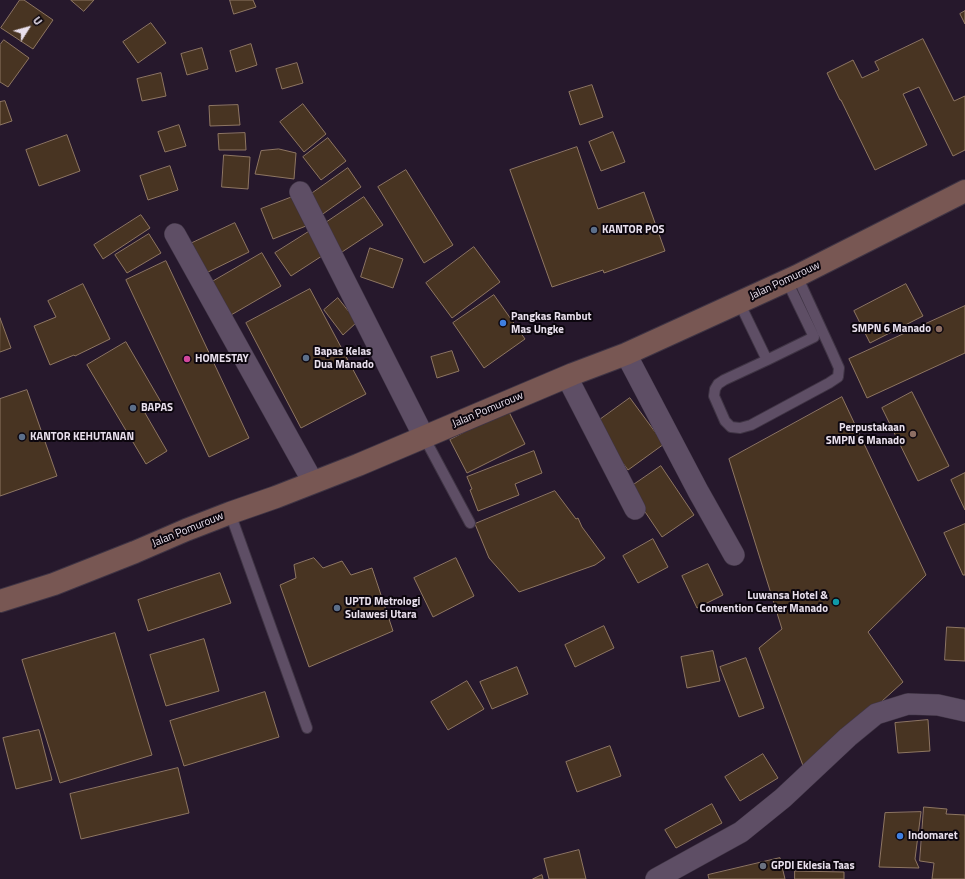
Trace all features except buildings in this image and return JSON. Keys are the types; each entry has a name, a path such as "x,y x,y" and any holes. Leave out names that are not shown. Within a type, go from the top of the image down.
{"main road":[{"name":"Jalan Pomurouw","path":"0,601 54,584 230,513 358,465 567,377 626,354 792,278 965,191"}],"street":[{"path":"300,192 424,437"},
{"path":"175,234 313,482"},
{"path":"626,354 698,491 734,555"},
{"path":"567,377 635,509"},
{"path":"656,879 741,832 783,798 848,737 876,714 908,704 938,705 965,711"}],"lane":[{"path":"792,278 834,356 839,368 838,376 829,383 750,425 740,428 731,427 725,421 714,396 715,389 718,384 814,337 792,278"},
{"path":"739,302 767,360"},
{"path":"424,437 470,523"},
{"path":"230,513 307,728"}],"place":[{"name":"KANTOR POS","path":"594,230"},
{"name":"Pangkas Rambut Mas Ungke","path":"503,323"},
{"name":"SMPN 6 Manado","path":"939,329"},
{"name":"Bapas Kelas Dua Manado","path":"306,358"},
{"name":"HOMESTAY","path":"187,359"},
{"name":"BAPAS","path":"133,408"},
{"name":"Perpustakaan SMPN 6 Manado","path":"913,434"},
{"name":"KANTOR KEHUTANAN","path":"22,437"},
{"name":"Luwansa Hotel & Convention Center Manado","path":"836,602"},
{"name":"UPTD Metrologi Sulawesi Utara","path":"337,608"},
{"name":"Indomaret","path":"900,836"},
{"name":"GPDI Eklesia Taas","path":"763,866"}]}
